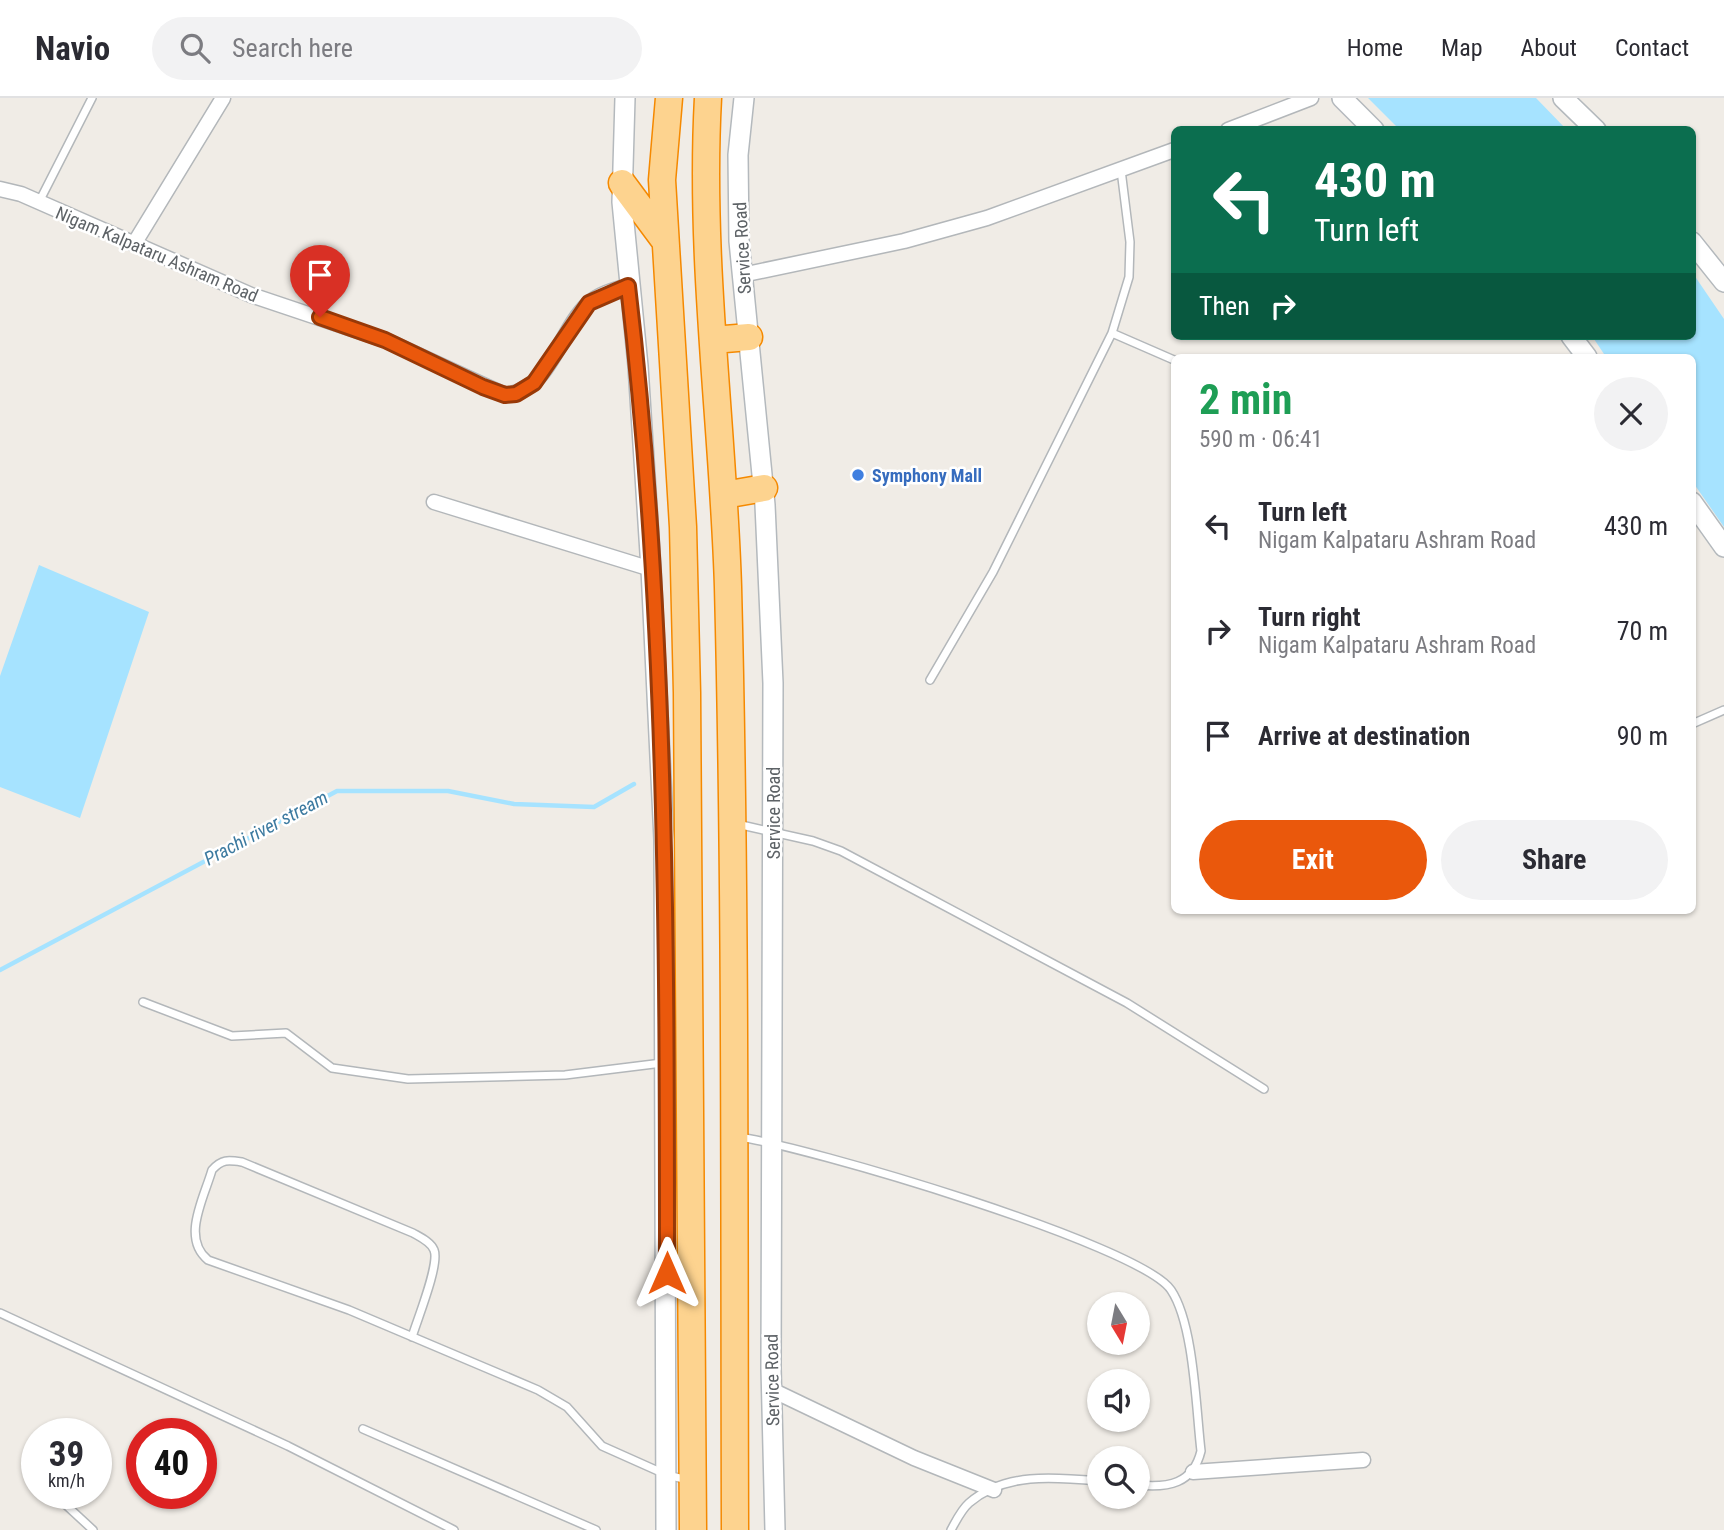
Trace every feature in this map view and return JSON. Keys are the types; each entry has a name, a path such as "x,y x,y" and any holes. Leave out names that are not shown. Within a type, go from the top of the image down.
{"highway":[{"path":"669,98 662,180 682,527 679,1134 693,1530"},
{"path":"708,98 704,176 724,495 731,822 735,1530"},
{"path":"622,183 665,241"},
{"path":"713,340 749,337"},
{"path":"724,495 764,488"}],"street":[{"path":"134,244 223,98"},
{"path":"625,98 622,183 628,286 638,366 651,569 664,840 667,1063 679,1134 666,1530"},
{"name":"Service Road","path":"744,98 738,155 743,275 764,488 774,683 771,1141 775,1530"},
{"path":"1238,126 1311,98"},
{"path":"1342,98 1370,126"},
{"path":"1563,98 1592,126"},
{"path":"743,275 904,241 964,224 1171,151"},
{"name":"Nigam Kalpataru Ashram Road","path":"0,189 11,189 282,307 385,340 505,395 516,394 534,383 589,303 628,286"},
{"path":"1696,247 1724,282"},
{"path":"1574,340 1585,354"},
{"path":"434,502 651,569"},
{"path":"1696,508 1724,547"},
{"path":"772,1390 914,1458 994,1490"},
{"path":"1193,1472 1363,1460"}],"lane":[{"path":"39,202 92,98"},
{"path":"930,680 993,572 1112,332 1129,277 1129,242 1121,170"},
{"path":"1112,332 1171,359"},
{"path":"1696,722 1724,710"},
{"path":"731,822 841,851 1127,1003 1265,1090"},
{"path":"143,1002 232,1036 286,1033 332,1068 408,1079 565,1075 667,1063"},
{"path":"734,1136 771,1141 856,1164 1070,1236 1146,1267 1171,1288 1182,1312 1201,1451 1193,1472 1168,1484 1150,1485"},
{"path":"412,1336 433,1270 435,1255 430,1244 413,1233 242,1162 219,1162 212,1170 194,1233 200,1253 225,1267 349,1310 538,1390 567,1407 603,1446 667,1475 693,1481"},
{"path":"0,1313 288,1447 454,1530"},
{"path":"363,1429 596,1530"},
{"path":"951,1530 967,1505 994,1490 1036,1477 1087,1480"},
{"path":"71,1509 93,1530"}],"water":[{"path":"1368,98 1536,98 1563,126 1396,126"},
{"path":"1696,278 1724,319 1724,527 1696,487 1696,354 1604,354 1595,340 1696,340"},
{"path":"39,565 149,612 80,818 0,787 0,676"}],"waterway":[{"name":"Prachi river stream","path":"0,970 337,791 448,791 514,804 594,807 634,784"}],"place":[{"name":"Symphony Mall","path":"858,475"}],"route":[{"path":"320,317 385,340 483,387 505,395 516,394 527,390 534,383 575,319 589,303 628,286 638,366 653,590 663,813 667,1273"}]}
